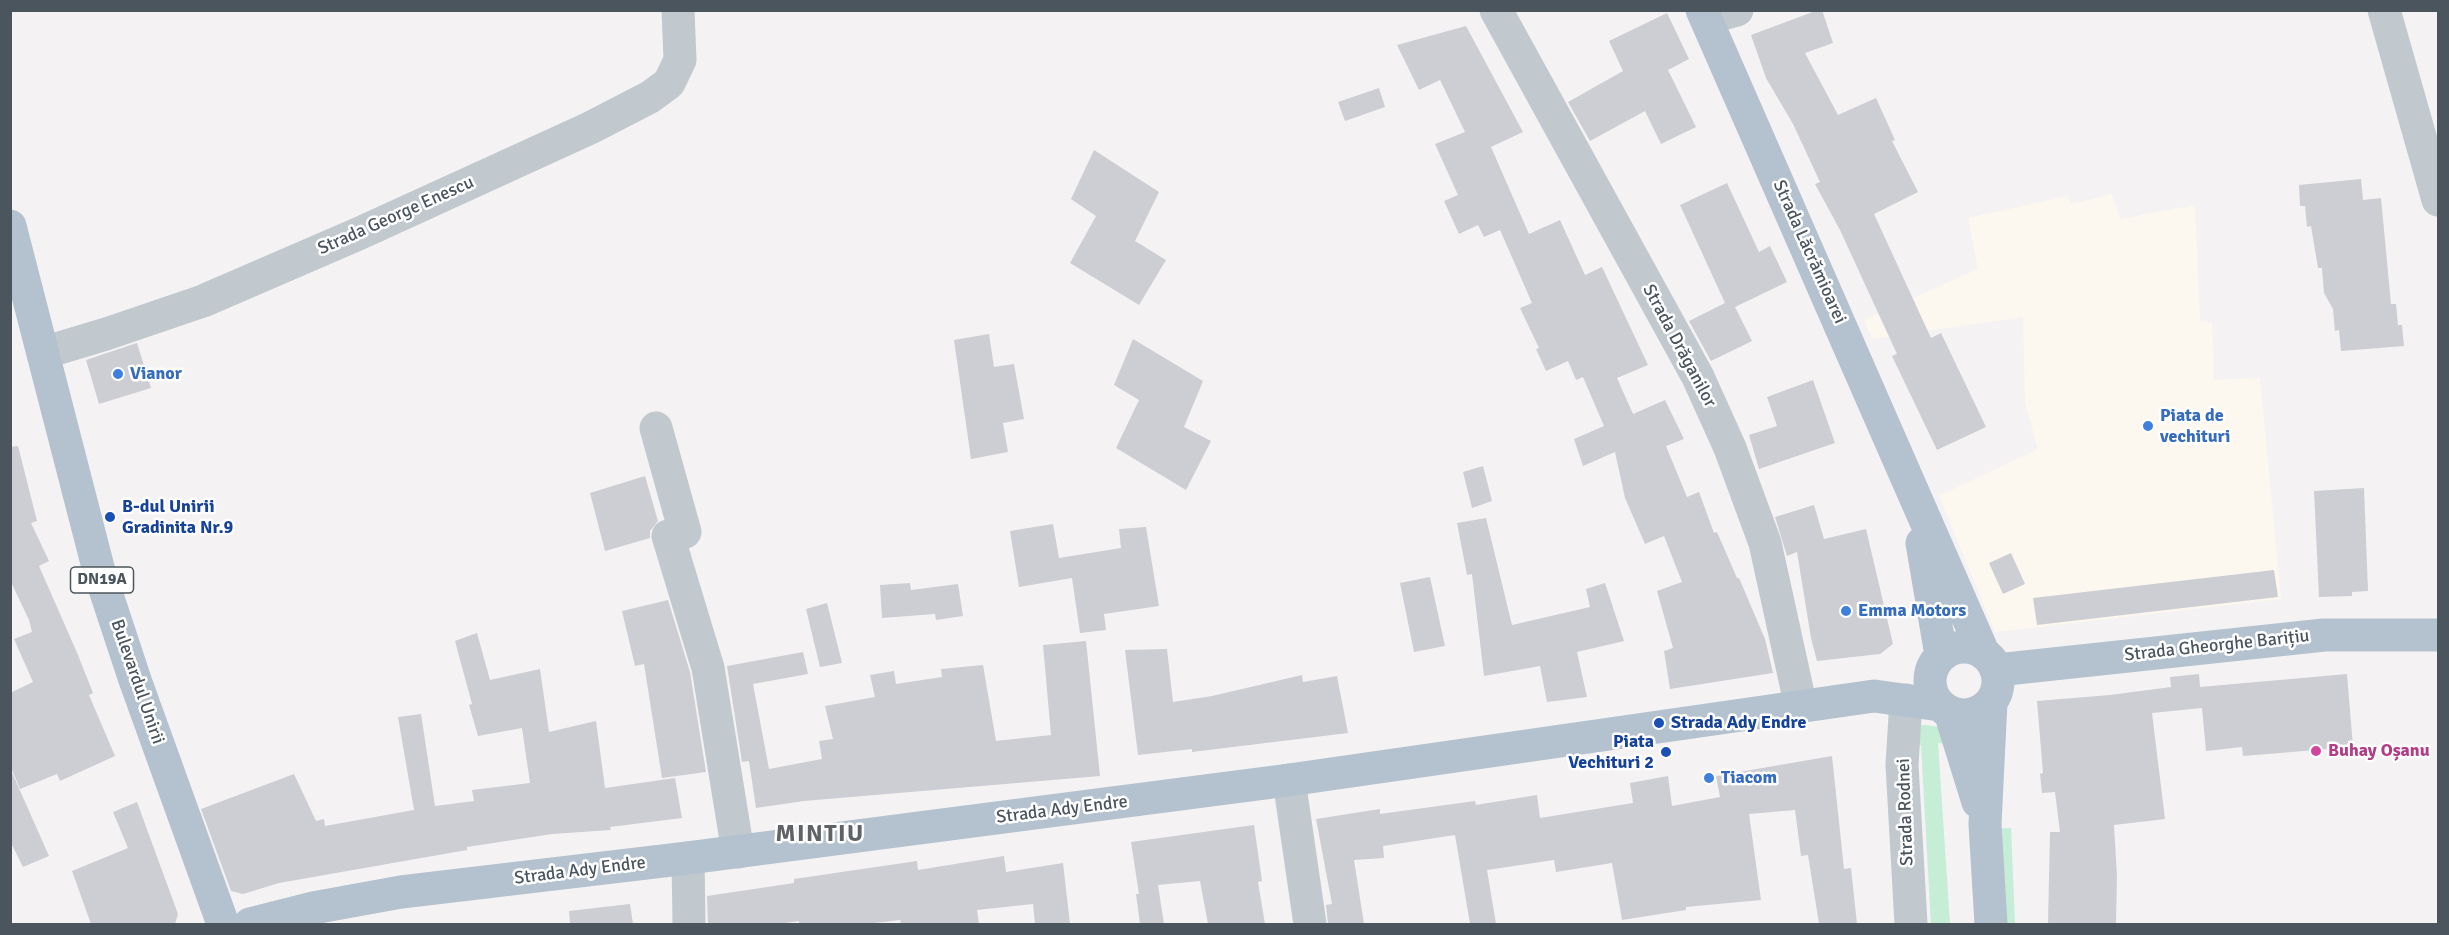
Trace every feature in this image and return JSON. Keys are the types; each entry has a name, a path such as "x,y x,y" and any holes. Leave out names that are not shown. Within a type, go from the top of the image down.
{"main road":[{"name":"Strada Lăcrămioarei","path":"1715,13 1914,494 1990,661"},
{"name":"Bulevardul Unirii","path":"10,226 103,582 135,680 223,924"},
{"name":"Strada Lăcrămioarei","path":"1914,494 1938,659"},
{"name":"Strada Gheorghe Barițiu","path":"1990,661 2324,634 2439,634"},
{"path":"1945,709 1961,715 1972,714 1983,710 1997,693 1999,681 1990,661 1973,647 1962,646 1938,659 1930,674 1930,686 1934,696 1945,709 1985,824"},
{"name":"Strada Ady Endre","path":"1874,696 1938,659"},
{"name":"Strada Ady Endre","path":"250,924 315,916 401,892 738,852 1289,780 1874,696 1906,700 1945,709"},
{"path":"1991,702 1985,824 1991,924"}],"street":[{"name":"Strada George Enescu","path":"43,353 203,301 369,229 591,128 650,97 669,83 680,60 678,10"},
{"name":"Strada Drăganilor","path":"1496,10 1698,377 1730,448 1765,543 1801,706"},
{"path":"2384,10 2439,200"},
{"path":"656,428 685,532 668,536 708,668 738,852"},
{"name":"Strada Rodnei","path":"1906,700 1902,765 1911,924"},
{"path":"1289,780 1310,924"},
{"path":"688,858 689,924"}],"shaded area":[{"name":"Piata de vechituri","path":"2112,194 2120,219 2195,205 2200,321 2212,323 2214,380 2260,378 2281,599 1995,632 1939,496 2038,449 2025,403 2023,317 1872,339 1864,320 1978,269 1968,218 2068,196 2071,204"}],"green space":[{"path":"1918,726 1941,727 1952,745 1938,743 1950,924 1931,924 1921,745 1911,745"},
{"path":"2011,828 2015,924 1995,924 1990,829"}],"building":[{"path":"1822,10 1833,43 1805,53 1838,115 1876,98 1895,140 1892,141 1918,192 1874,214 1931,338 1941,333 1986,427 1937,450 1892,356 1897,354 1840,230 1815,184 1820,182 1793,124 1766,78 1751,35"},
{"path":"1667,13 1689,59 1668,70 1696,127 1661,144 1645,111 1590,141 1568,102 1623,71 1609,41"},
{"path":"1466,26 1523,132 1491,147 1529,234 1560,220 1585,275 1602,267 1648,365 1617,378 1633,414 1665,400 1684,439 1666,446 1687,497 1699,492 1714,533 1717,532 1765,639 1773,673 1670,689 1664,651 1673,648 1657,591 1682,582 1664,536 1645,544 1625,498 1615,452 1583,466 1574,439 1604,426 1583,377 1576,380 1568,361 1546,371 1536,349 1539,348 1520,308 1532,303 1500,230 1484,237 1478,225 1459,234 1444,201 1458,195 1435,144 1465,132 1440,80 1419,90 1397,45"},
{"path":"1379,88 1385,107 1345,121 1338,102"},
{"path":"1094,150 1159,192 1135,241 1166,260 1139,305 1070,263 1096,216 1071,199"},
{"path":"2361,179 2363,200 2381,198 2391,304 2396,304 2398,325 2402,325 2404,346 2341,351 2339,330 2335,331 2333,309 2324,293 2322,268 2318,268 2311,226 2307,227 2305,206 2300,206 2299,185"},
{"path":"1727,183 1759,252 1770,246 1787,282 1735,307 1752,341 1711,361 1689,321 1725,303 1680,205"},
{"path":"989,334 994,367 1014,364 1024,419 1003,423 1008,452 971,459 954,340"},
{"path":"1133,339 1203,381 1184,427 1211,441 1186,490 1116,448 1139,400 1114,385"},
{"name":"Vianor","path":"137,343 151,388 99,404 86,360"},
{"path":"1813,380 1835,443 1759,469 1749,435 1777,426 1767,397"},
{"path":"18,446 37,521 31,523 49,561 39,566 78,655 93,693 89,695 115,756 60,781 57,774 20,789 10,765 10,693 33,682 14,639 32,632 29,620 10,580 10,447"},
{"path":"1483,466 1492,501 1472,508 1463,472"},
{"path":"645,476 658,521 650,531 650,538 605,551 590,493"},
{"path":"2364,488 2368,591 2352,592 2352,596 2319,597 2314,491"},
{"name":"Emma Motors","path":"1814,505 1824,539 1866,529 1893,644 1880,654 1817,661 1797,552 1787,556 1775,517"},
{"path":"1486,518 1512,625 1590,607 1586,589 1605,583 1624,641 1577,652 1587,697 1547,702 1540,666 1484,676 1472,574 1467,575 1457,523"},
{"path":"1053,524 1059,558 1121,548 1119,529 1146,527 1159,606 1104,614 1106,630 1080,633 1072,578 1019,587 1010,531"},
{"path":"2011,553 2025,584 2003,594 1989,563"},
{"path":"2274,570 2278,597 2037,625 2033,598"},
{"path":"1430,577 1445,646 1414,652 1400,583"},
{"path":"910,583 911,590 958,584 963,616 936,620 935,614 882,618 880,585"},
{"path":"668,600 690,672 706,772 662,778 644,664 635,666 622,611"},
{"path":"827,603 842,663 820,667 806,609"},
{"path":"477,633 490,680 540,669 549,732 596,721 605,788 675,778 682,818 610,827 611,830 552,834 467,847 467,850 279,883 243,894 231,891 201,809 294,774 316,821 324,819 325,826 414,810 398,717 421,714 435,806 474,801 472,790 530,783 522,728 478,736 455,641"},
{"path":"1086,641 1100,776 804,801 756,808 749,761 742,762 727,666 803,652 808,674 753,684 769,769 822,759 819,741 833,739 825,706 875,697 870,675 894,671 896,684 942,677 941,669 983,665 996,741 1051,735 1043,645"},
{"path":"1167,649 1173,702 1212,696 1302,675 1303,682 1337,676 1348,733 1192,752 1192,749 1138,755 1125,650"},
{"path":"2199,674 2200,687 2347,674 2353,747 2243,756 2242,747 2206,751 2202,708 2152,713 2165,819 2114,825 2117,876 2116,924 2048,924 2050,832 2060,832 2055,792 2042,793 2040,774 2043,773 2037,701 2171,687 2170,677"},
{"path":"1832,756 1844,869 1851,868 1857,924 1819,924 1808,855 1801,856 1795,810 1749,814 1761,900 1686,907 1686,910 1622,920 1612,863 1556,872 1554,860 1487,870 1496,924 1470,924 1455,835 1383,846 1384,858 1354,860 1364,924 1328,924 1326,905 1332,904 1316,819 1380,809 1380,814 1475,801 1476,805 1537,795 1540,818 1633,803 1630,783 1668,776 1672,806 1720,797 1716,776"},
{"path":"10,768 49,856 23,867 10,841"},
{"path":"137,802 178,914 175,924 91,924 72,871 128,848 113,812"},
{"path":"1254,825 1262,881 1258,882 1265,924 1208,924 1200,881 1158,885 1164,924 1140,924 1136,894 1139,894 1131,842"},
{"path":"1004,856 1006,872 1063,863 1070,924 1035,924 1033,904 977,910 979,924 901,924 900,920 866,924 799,924 799,921 778,924 708,924 707,896 794,883 794,879 917,861 918,870"},
{"path":"630,904 633,924 570,924 569,911"}],"place":[{"name":"Vianor","path":"118,374"},
{"name":"Piata de vechituri","path":"2148,426"},
{"name":"B-dul Unirii Gradinita Nr.9","path":"110,517"},
{"name":"Emma Motors","path":"1846,611"},
{"name":"Strada Ady Endre","path":"1659,723"},
{"name":"Buhay Oșanu","path":"2316,751"},
{"name":"Piata Vechituri 2","path":"1666,752"},
{"name":"Tiacom","path":"1709,778"}],"district":[{"name":"MINTIU","path":"820,835"}]}
